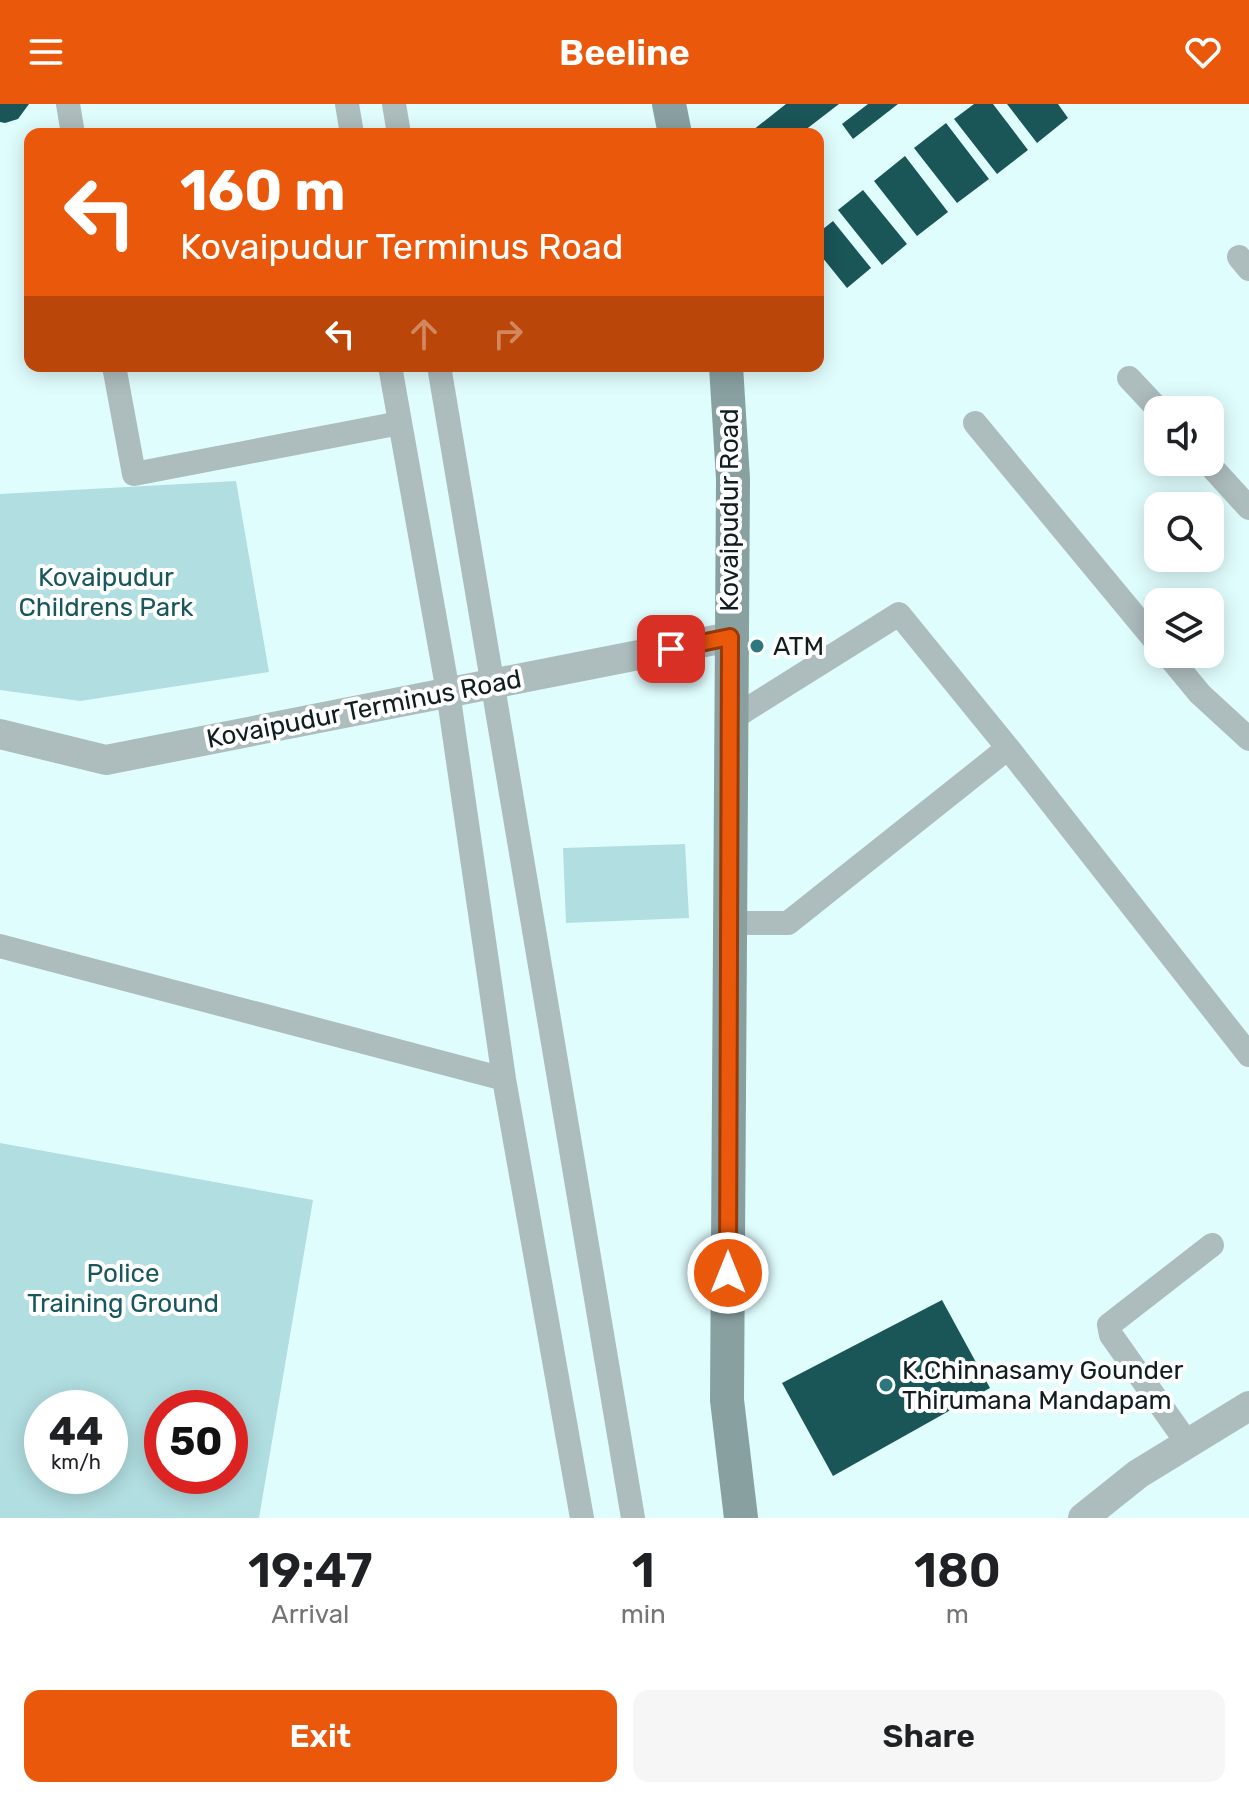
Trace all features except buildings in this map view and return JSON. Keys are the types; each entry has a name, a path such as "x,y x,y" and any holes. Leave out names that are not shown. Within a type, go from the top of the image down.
{"main road":[{"path":"669,104 674,128"},
{"name":"Kovaipudur Road","path":"726,372 733,479 727,1400 741,1518"}],"street":[{"path":"68,104 72,128"},
{"path":"347,104 351,128"},
{"path":"394,104 398,128"},
{"path":"115,372 134,474 400,423"},
{"path":"391,372 448,692 504,1079 582,1518"},
{"path":"440,372 495,683 633,1518"},
{"path":"1129,378 1146,396"},
{"path":"975,423 1144,627"},
{"path":"1220,476 1249,508"},
{"path":"730,720 899,614 1249,1055"},
{"name":"Kovaipudur Terminus Road","path":"0,734 106,760 730,637"},
{"path":"1179,668 1200,694 1249,739"},
{"path":"729,923 788,923 1008,748"},
{"path":"0,946 504,1079"},
{"path":"1188,1444 1111,1335 1109,1325 1212,1245"},
{"path":"1083,1518 1138,1474 1249,1406"}],"green space":[{"name":"Kovaipudur Childrens Park","path":"236,481 269,672 80,701 0,690 0,494"},
{"path":"685,844 689,918 566,923 563,848"},
{"name":"Police Training Ground","path":"0,1143 313,1200 259,1518 0,1518"}],"place":[{"name":"ATM","path":"757,646"},
{"name":"K.Chinnasamy Gounder Thirumana Mandapam","path":"886,1385"}],"route":[{"path":"671,649 730,637 728,1273"}]}
